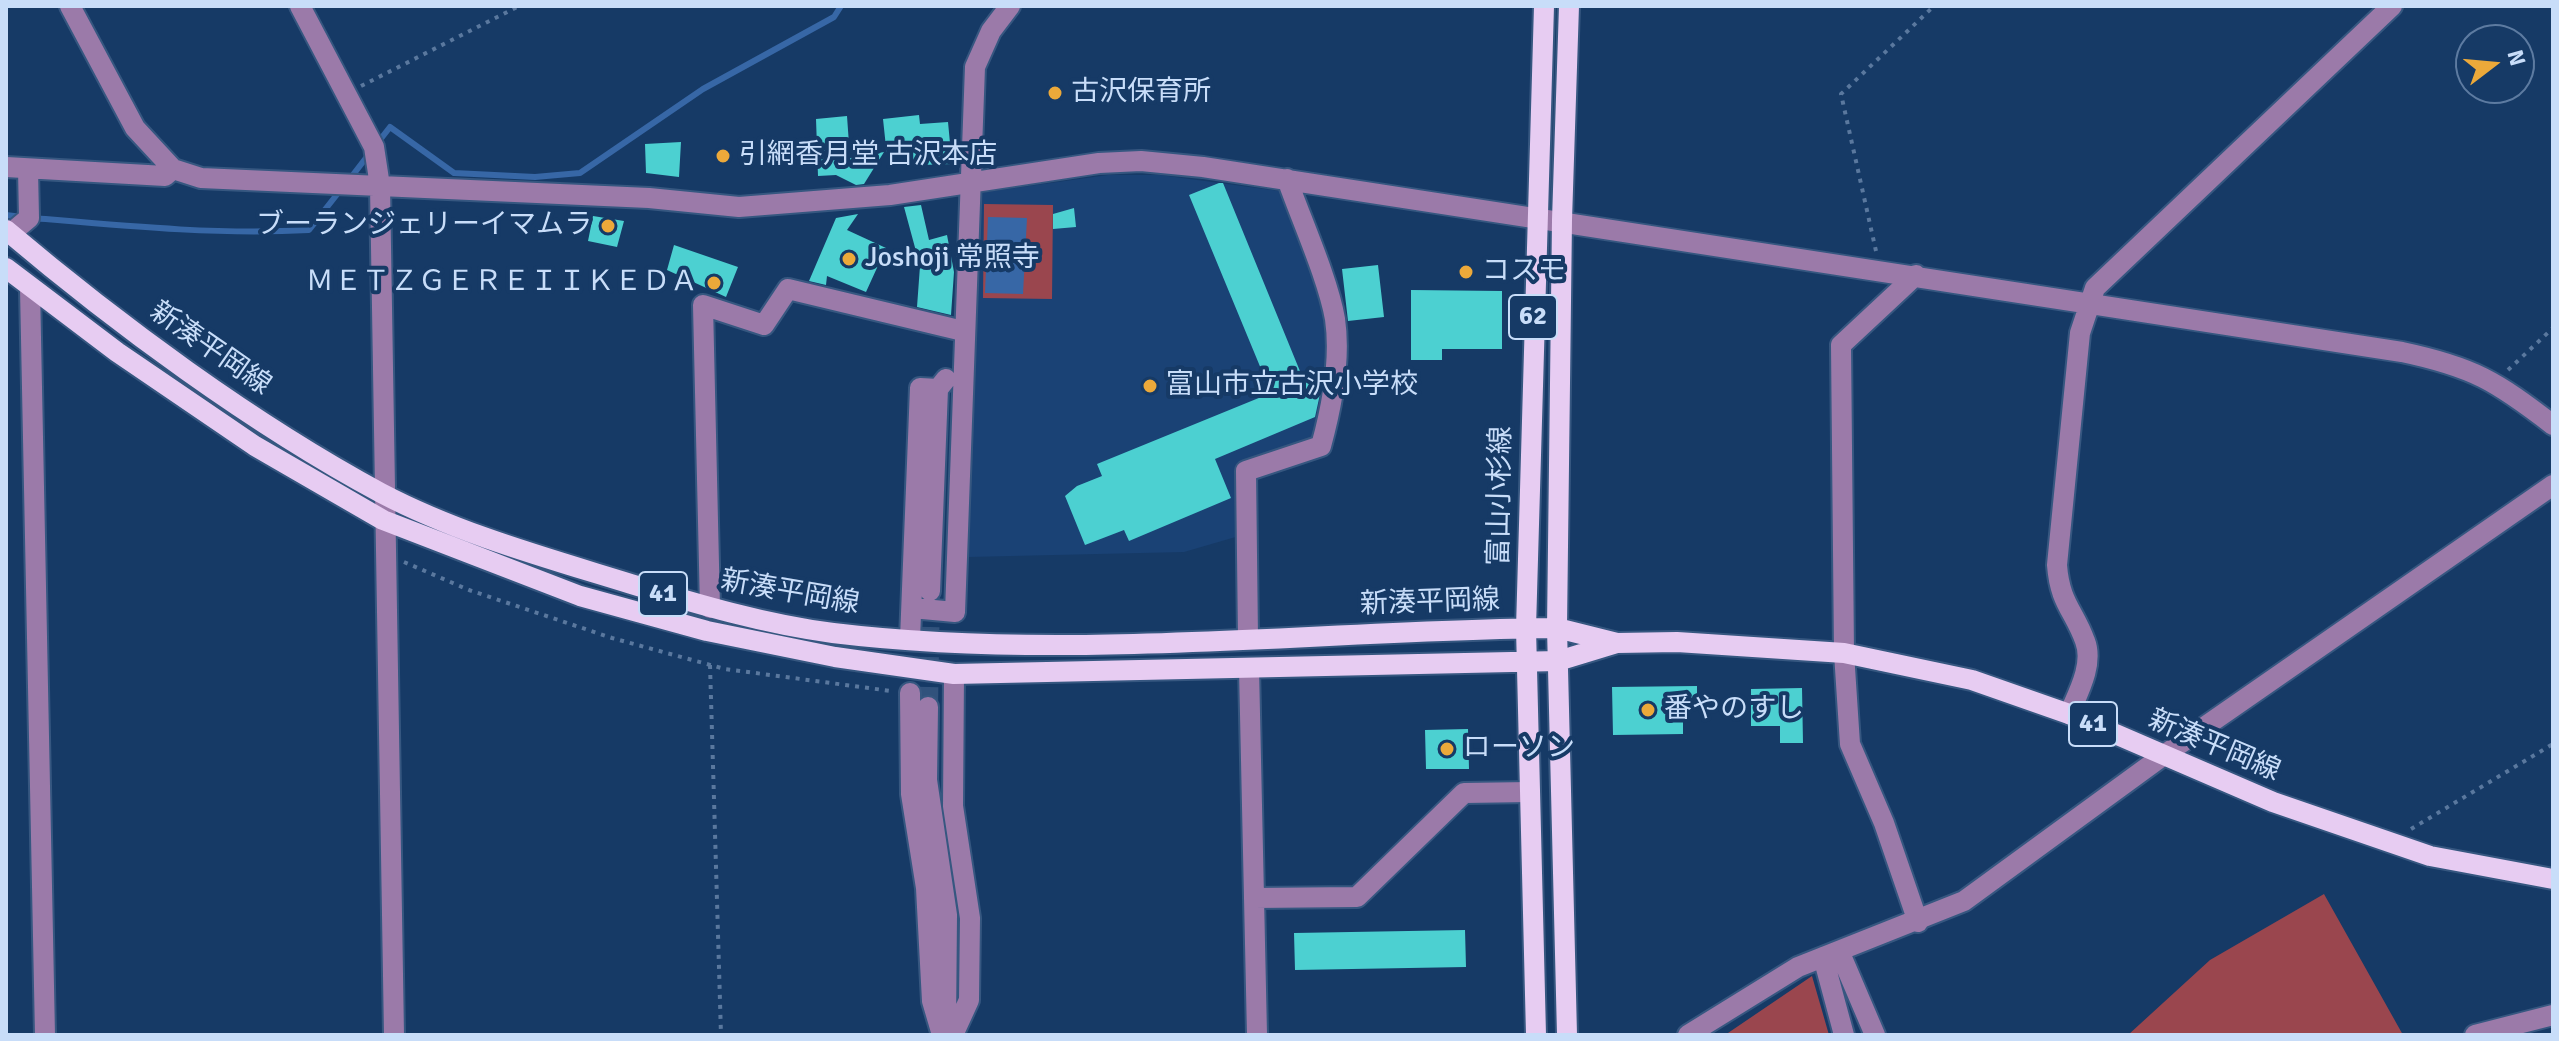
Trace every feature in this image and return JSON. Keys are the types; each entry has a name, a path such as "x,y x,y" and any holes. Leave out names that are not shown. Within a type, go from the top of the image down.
{"main road":[{"name":"富山小杉線","path":"1536,1035 1526,628 1544,6"},
{"name":"富山小杉線","path":"1567,1035 1557,628 1562,220 1569,6"},
{"name":"新湊平岡線","path":"8,232 134,331 272,426 383,494 508,546 710,608 832,633 910,639 1136,643 1557,628 1617,643 1677,642 1844,653 1972,680 2069,714 2273,802 2430,856 2553,879"},
{"name":"新湊平岡線","path":"6,268 255,446 383,520 580,596 707,631 835,657 954,674 1526,659 1558,661 1617,643"}],"street":[{"path":"70,6 135,128 173,169 201,178 649,198 739,207 823,202 1099,163 1141,161 1537,216 2402,352 2450,362 2494,382 2553,425"},
{"path":"300,6 374,147 380,186 383,520 394,1035"},
{"path":"912,608 955,612 975,67 991,31 1010,6"},
{"path":"2069,714 2086,675 2087,643 2067,611 2058,585 2057,565 2080,333 2095,288 2392,6"},
{"path":"6,167 165,176 173,169"},
{"path":"8,232 29,218 28,169"},
{"path":"1248,638 1246,471 1321,446 1331,412 1337,344 1335,316 1287,179"},
{"path":"1916,275 1841,345 1844,653 1850,744 1884,823 1918,922"},
{"path":"30,288 45,1035"},
{"path":"710,608 703,305 764,325 788,289 963,331"},
{"path":"930,591 938,389 962,360"},
{"path":"910,639 920,388 938,389"},
{"path":"1688,1035 1798,967 1918,922 1964,901 2164,755 2553,485"},
{"path":"1249,668 1257,1035"},
{"path":"953,1035 969,1000 970,918 953,806 954,674"},
{"path":"910,693 911,794 926,888 932,1001 944,1035"},
{"path":"928,707 927,780 947,915 944,1035"},
{"path":"1254,898 1357,897 1464,793 1530,792"},
{"path":"1832,955 1844,1035"},
{"path":"1832,955 1875,1035"},
{"path":"2475,1035 2553,1015"}],"path":[{"path":"346,94 519,6"},
{"path":"1880,269 1841,94 1934,6"},
{"path":"2494,382 2553,328"},
{"path":"384,553 469,590 612,638 710,665 910,693"},
{"path":"710,665 721,1035"},
{"path":"2389,842 2553,744"}],"shaded area":[{"name":"富山市立古沢小学校","path":"1108,175 1160,175 1287,192 1335,334 1320,438 1241,464 1239,536 1184,552 968,557 979,193"},
{"path":"984,204 1053,205 1052,299 983,298"},
{"path":"988,217 1027,218 1023,294 985,293"},
{"path":"2324,894 2403,1035 2128,1035 2210,960"},
{"path":"1812,976 1829,1035 1725,1035"}],"building":[{"path":"919,115 920,124 948,122 952,164 888,166 883,119"},
{"path":"847,116 850,158 884,152 864,184 856,185 836,175 818,176 816,119"},
{"path":"681,142 679,177 646,173 645,144"},
{"path":"1223,183 1304,381 1313,377 1320,394 1315,417 1215,459 1231,498 1129,541 1124,530 1085,545 1065,496 1077,486 1102,476 1097,464 1271,393 1189,195"},
{"path":"921,205 929,240 947,235 954,272 951,315 917,307 920,266 904,207"},
{"path":"1074,208 1076,227 1053,229 1053,214"},
{"path":"858,214 847,230 886,248 866,292 827,276 826,285 809,281 836,218"},
{"path":"593,216 624,221 617,247 588,241"},
{"name":"ＭＥＴＺＧＥＲＥＩＩＫＥＤＡ","path":"674,245 738,267 726,297 667,270"},
{"path":"1378,265 1384,317 1348,321 1342,269"},
{"path":"1411,290 1502,291 1502,349 1442,349 1442,360 1411,360"},
{"path":"1697,686 1697,708 1683,708 1683,734 1613,735 1612,687"},
{"path":"1802,688 1803,743 1780,743 1780,726 1751,726 1751,689"},
{"name":"ローソン","path":"1468,729 1469,769 1426,769 1425,730"},
{"path":"1465,930 1466,967 1295,970 1294,933"}],"waterway":[{"path":"376,145 390,127 454,173 535,177 580,173 703,89 834,17 841,6"},
{"path":"349,180 369,154"},
{"path":"33,218 206,231 309,230 342,188"},
{"path":"6,215 22,217"}],"tunnel":[{"path":"928,707 930,595"}],"place":[{"name":"古沢保育所","path":"1055,93"},
{"name":"引網香月堂 古沢本店","path":"723,156"},
{"name":"ブーランジェリーイマムラ","path":"608,226"},
{"name":"Joshoji 常照寺","path":"849,259"},
{"name":"コスモ","path":"1466,272"},
{"name":"ＭＥＴＺＧＥＲＥＩＩＫＥＤＡ","path":"714,283"},
{"name":"富山市立古沢小学校","path":"1150,386"},
{"name":"番やのすし","path":"1648,710"},
{"name":"ローソン","path":"1447,749"}]}
